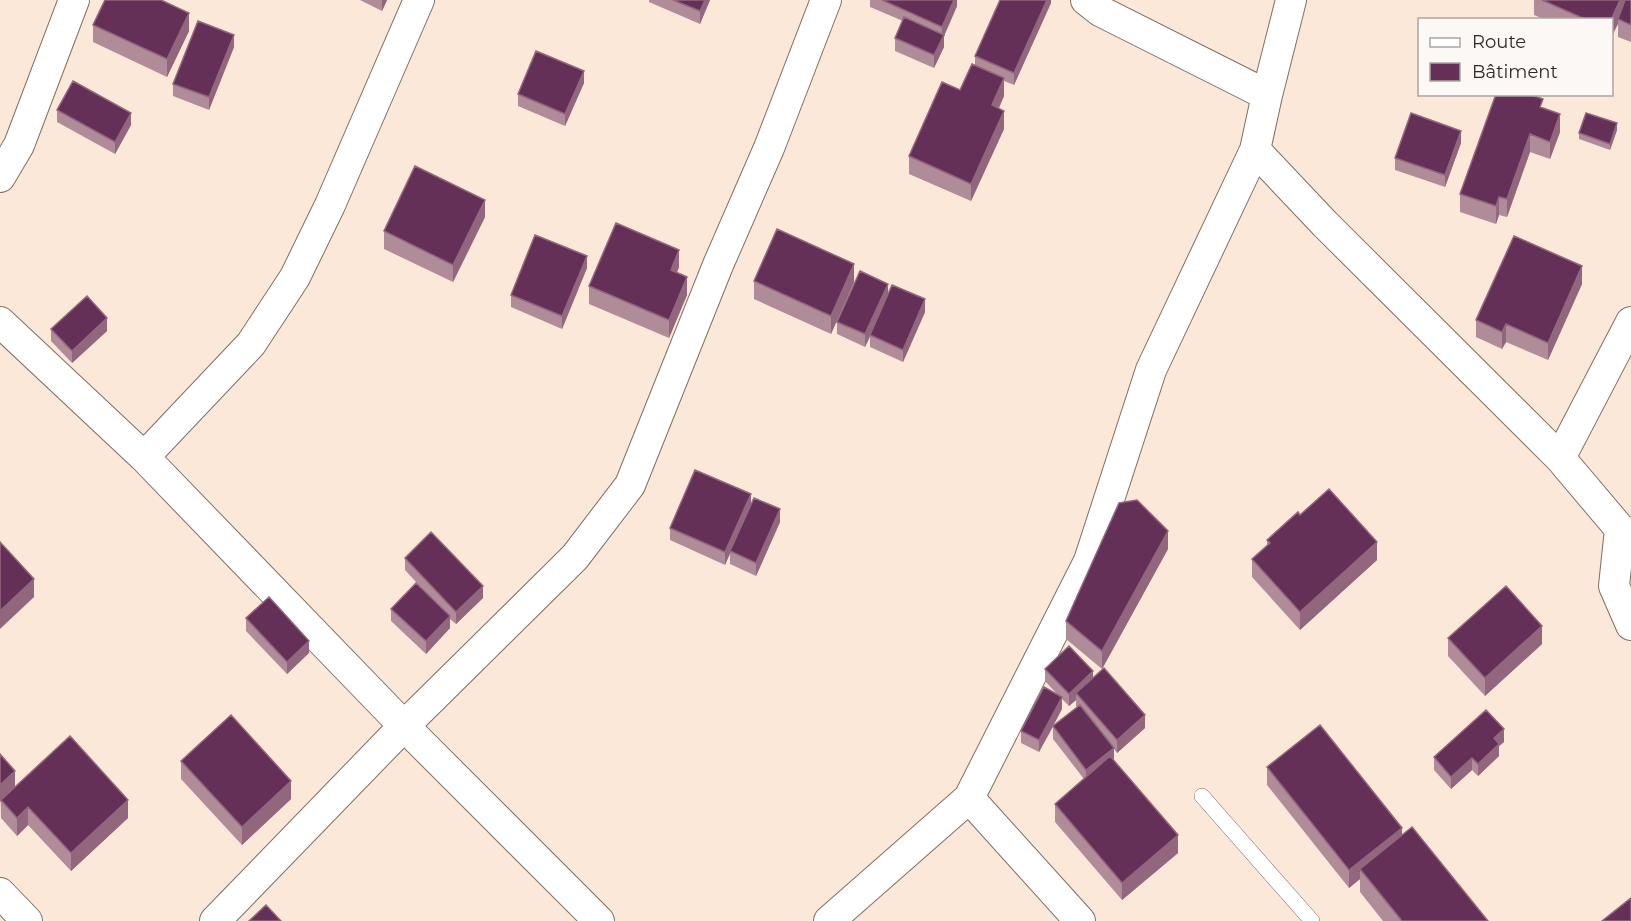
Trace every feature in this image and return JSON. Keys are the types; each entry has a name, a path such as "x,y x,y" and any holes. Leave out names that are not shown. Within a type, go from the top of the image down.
{"street":[{"path":"0,177 19,145 74,0"},
{"path":"144,457 251,344 295,277 330,205 419,0"},
{"path":"215,921 404,726 575,557 630,485 718,265 769,148 826,0"},
{"path":"1086,0 1100,11 1267,95"},
{"path":"829,921 969,798 1089,561 1151,370 1255,150 1291,0"},
{"path":"1255,150 1325,224 1560,458 1626,531 1614,586 1631,625"},
{"path":"0,322 144,457 404,726 599,921"},
{"path":"1560,458 1631,322"},
{"path":"969,798 1080,921"},
{"path":"0,893 27,921"}],"lane":[{"path":"1202,796 1312,921"}],"building":[{"path":"105,0 161,0 189,13 167,59 93,25"},
{"path":"673,0 705,0 700,11"},
{"path":"882,0 954,0 942,27"},
{"path":"1000,0 1047,0 1014,73 975,56"},
{"path":"1542,0 1620,0 1612,18 1582,18"},
{"path":"1625,0 1631,0 1631,25 1618,19"},
{"path":"904,17 944,35 934,55 895,38"},
{"path":"198,21 234,35 209,97 173,84"},
{"path":"536,51 584,71 565,114 518,94"},
{"path":"972,64 1004,78 992,105 1004,111 971,184 909,156 942,82 960,90"},
{"path":"73,81 131,113 115,142 57,110"},
{"path":"1495,96 1535,96 1543,99 1540,107 1560,114 1550,142 1530,134 1507,199 1499,197 1496,206 1460,194"},
{"path":"1411,113 1461,131 1445,175 1395,158"},
{"path":"1586,113 1617,123 1610,144 1579,133"},
{"path":"415,166 485,200 453,265 384,231"},
{"path":"616,223 679,250 671,270 687,277 669,320 589,286"},
{"path":"777,229 854,264 831,316 754,281"},
{"path":"535,235 587,256 562,316 511,295"},
{"path":"1514,236 1582,266 1548,343 1506,324 1502,332 1476,320"},
{"path":"860,271 888,284 865,334 837,322"},
{"path":"892,285 925,299 903,350 870,335"},
{"path":"87,296 107,318 72,351 51,329"},
{"path":"695,470 751,494 725,552 670,528"},
{"path":"1329,489 1377,542 1300,612 1252,559 1270,543 1267,540 1298,512 1300,515"},
{"path":"754,498 780,509 756,563 730,551"},
{"path":"1137,500 1168,531 1102,651 1066,621 1119,503"},
{"path":"431,532 483,586 456,612 405,558"},
{"path":"0,542 34,579 0,611"},
{"path":"416,583 450,616 426,641 391,609"},
{"path":"1506,586 1542,626 1485,678 1448,638"},
{"path":"269,597 309,641 287,662 246,618"},
{"path":"1069,646 1093,671 1069,694 1045,669"},
{"path":"1104,668 1145,715 1117,740 1076,693"},
{"path":"1044,687 1062,697 1039,740 1021,731"},
{"path":"1080,705 1114,748 1086,770 1053,726"},
{"path":"1486,710 1504,729 1494,738 1499,744 1478,764 1472,758 1451,777 1434,757"},
{"path":"231,715 291,781 242,827 181,761"},
{"path":"1320,725 1402,828 1349,870 1267,767"},
{"path":"70,736 128,800 71,853 28,807 17,818 1,800"},
{"path":"0,754 15,771 0,785"},
{"path":"1110,756 1178,835 1122,883 1055,804"},
{"path":"1412,827 1488,921 1402,921 1360,869"},
{"path":"1631,898 1631,921 1602,921"},
{"path":"266,905 281,921 249,921"}]}
